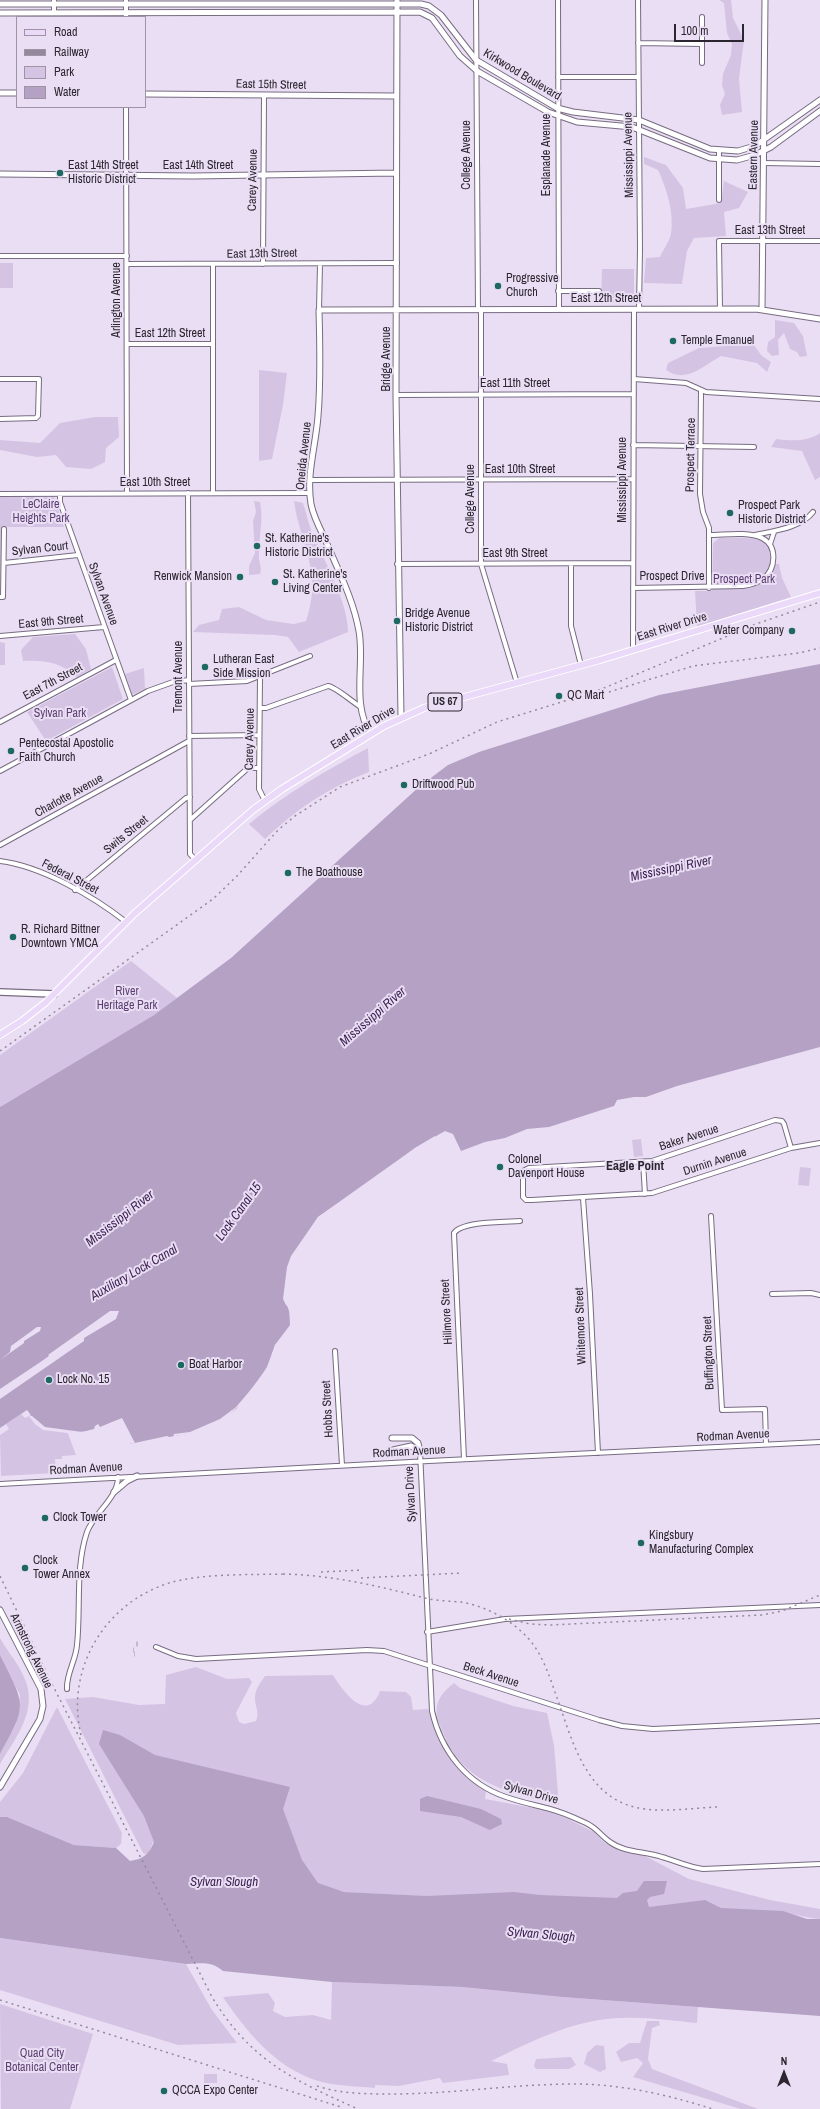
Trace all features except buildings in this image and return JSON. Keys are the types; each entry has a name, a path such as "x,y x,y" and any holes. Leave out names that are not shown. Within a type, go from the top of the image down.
{"main road":[{"name":"East River Drive","path":"0,1035 22,1021 54,994 126,922 195,859 265,801 400,717 424,708 633,650 820,593"},
{"path":"0,992 54,994"}],"street":[{"name":"College Avenue","path":"476,0 481,394 481,564 517,683"},
{"name":"Esplanade Avenue","path":"558,0 557,117 559,309"},
{"name":"Mississippi Avenue","path":"633,650 634,379 636,309 640,249 638,0"},
{"name":"Eastern Avenue","path":"762,310 764,240 765,0"},
{"name":"Kirkwood Boulevard","path":"0,4 54,2 397,1 422,4 436,10 476,60 557,108 573,112 638,120 702,146 719,151 748,149 764,141 820,100"},
{"name":"Bridge Avenue","path":"397,1 396,395 400,717"},
{"path":"54,2 54,12"},
{"path":"126,2 126,14"},
{"name":"Kirkwood Boulevard","path":"0,12 126,14 420,12 432,18 460,56 477,71 557,117 577,122 625,125 638,128 700,154 719,159 745,159 764,151 820,111"},
{"path":"702,17 702,63"},
{"path":"638,43 702,44"},
{"path":"558,77 638,77"},
{"path":"0,93 16,93"},
{"name":"East 15th Street","path":"146,94 396,96"},
{"name":"Carey Avenue","path":"263,264 262,175 264,95"},
{"name":"Arlington Avenue","path":"126,108 128,493"},
{"path":"719,151 719,200"},
{"path":"764,163 820,164"},
{"name":"East 14th Street","path":"0,174 262,175 396,173"},
{"name":"East 13th Street","path":"720,309 719,241 820,241"},
{"path":"0,256 127,256"},
{"name":"East 13th Street","path":"127,264 213,265 397,263"},
{"name":"Oneida Avenue","path":"320,264 320,394 310,480 310,493 314,516 346,588 358,628 361,654 361,707 364,725 371,734"},
{"path":"213,265 213,493"},
{"path":"558,291 599,291"},
{"name":"East 12th Street","path":"319,310 720,309 762,310 820,320"},
{"name":"East 12th Street","path":"127,344 212,344"},
{"path":"0,379 39,378 36,418 0,419"},
{"path":"634,379 674,380 695,385 701,391 771,397 820,399"},
{"name":"Prospect Terrace","path":"701,391 700,494 709,535 709,588"},
{"name":"East 11th Street","path":"396,395 634,394"},
{"path":"633,446 754,448"},
{"name":"East 10th Street","path":"310,480 633,479"},
{"name":"Tremont Avenue","path":"188,493 190,854 195,859"},
{"name":"East 10th Street","path":"0,494 310,493"},
{"name":"Sylvan Avenue","path":"60,494 60,502 78,555 131,700"},
{"path":"709,535 755,535 774,532 806,520 813,512"},
{"path":"2,597 4,529"},
{"path":"755,535 770,544 774,532"},
{"name":"Prospect Drive","path":"633,588 709,588 743,586 758,582 764,578 772,566 773,552 770,544"},
{"name":"Sylvan Court","path":"4,562 78,555"},
{"name":"East 9th Street","path":"397,564 633,563"},
{"path":"571,564 571,626 581,665"},
{"name":"East 9th Street","path":"0,636 104,627"},
{"path":"0,771 154,688 189,682 229,683 247,681 310,656"},
{"name":"East 7th Street","path":"0,722 116,660"},
{"name":"Carey Avenue","path":"260,676 261,708 259,735 259,789 265,801"},
{"path":"261,708 266,708 328,686 334,687 343,696 361,707"},
{"path":"190,736 259,735"},
{"name":"Charlotte Avenue","path":"0,845 189,742"},
{"path":"190,820 248,768 259,768"},
{"name":"Swits Street","path":"75,890 186,798 190,797"},
{"name":"Federal Street","path":"0,861 24,865 75,890 114,912 126,922"},
{"name":"Baker Avenue","path":"524,1171 530,1168 643,1162 777,1120 784,1124 791,1148"},
{"name":"Durnin Avenue","path":"524,1171 523,1192 526,1200 645,1194 791,1148 820,1143"},
{"path":"643,1162 645,1194"},
{"name":"Whitemore Street","path":"583,1198 590,1286 598,1454"},
{"name":"Buffington Street","path":"711,1216 722,1410 765,1409 766,1444"},
{"name":"Hillmore Street","path":"464,1459 454,1233 457,1229 467,1226 520,1221"},
{"path":"772,1294 811,1292 820,1295"},
{"name":"Hobbs Street","path":"335,1351 342,1465"},
{"path":"392,1438 412,1438 418,1443 420,1451"},
{"name":"Rodman Avenue","path":"0,1484 342,1465 598,1454 820,1442"},
{"path":"393,1450 411,1446 420,1451"},
{"name":"Sylvan Drive","path":"420,1451 432,1711 442,1740 458,1765 472,1778 506,1798 551,1809 588,1824 599,1831 609,1842 631,1851 661,1856 690,1867 722,1869 820,1864"},
{"path":"114,1492 127,1481 137,1476"},
{"path":"67,1689 69,1675 77,1646 81,1564 84,1544 90,1526 114,1492 117,1486 118,1477"},
{"path":"428,1632 505,1619 820,1605"},
{"name":"Armstrong Avenue","path":"0,1610 41,1689 43,1706 40,1719 0,1787"},
{"name":"Beck Avenue","path":"156,1647 178,1656 204,1659 376,1650 391,1652 598,1720 622,1726 653,1729 820,1721"}],"green space":[{"path":"719,0 731,0 733,18 744,40 739,79 742,112 722,115 720,105 725,94 722,85 723,74 731,55 732,44 727,33 724,3"},
{"path":"644,157 666,165 683,188 686,209 721,203 724,181 748,192 739,208 724,212 726,236 694,238 687,251 682,284 644,283 646,258 660,257 671,234 672,218 667,193 658,170 644,164"},
{"path":"0,263 13,263 13,288 0,288"},
{"path":"602,269 634,269 634,303 601,302"},
{"path":"775,320 794,323 803,336 807,356 800,357 797,352 790,349 784,333 778,340 779,355 772,356 767,351 768,342 775,337"},
{"path":"753,344 762,356 771,362 767,372 757,363 721,356 701,369 687,374 673,374 666,370 668,363 699,348"},
{"path":"259,370 287,373 283,405 272,459 259,461"},
{"path":"95,417 118,417 119,437 106,448 105,462 91,469 66,467 56,455 37,457 0,450 0,440 40,443 60,423"},
{"path":"820,433 820,477 815,480 802,451 771,447 776,439 804,439"},
{"name":"LeClaire Heights Park","path":"0,497 54,497 64,527 2,527 0,594"},
{"path":"254,501 260,502 261,509 259,559 261,570 260,574 249,575 249,566 255,553 253,521 256,512"},
{"path":"294,501 303,503 311,530 334,580 344,607 348,632 299,652 288,637 275,635 193,632 199,625 219,620 222,609 239,607 266,620 294,624 306,621 312,597 312,578 308,554"},
{"name":"Prospect Park","path":"719,538 755,539 768,546 771,553 771,564 779,564 782,578 791,597 697,627 695,591 712,591 713,543"},
{"path":"75,634 86,649 91,669 77,677 65,668 52,663 23,661 21,650 33,637"},
{"path":"0,642 5,643 5,665 0,665"},
{"name":"Sylvan Park","path":"112,667 123,699 46,741 27,712"},
{"path":"144,668 145,689 132,695 125,674"},
{"path":"368,748 369,772 326,792 313,800 288,818 265,839 249,824 307,783"},
{"name":"River Heritage Park","path":"131,961 177,998 154,1015 0,1107 0,1055"},
{"path":"641,1139 643,1156 634,1157 632,1140"},
{"path":"800,1167 811,1168 809,1186 798,1185"},
{"path":"21,1414 25,1418 31,1415 36,1422 67,1431 76,1455 62,1456 62,1459 55,1459 56,1473 1,1476 0,1435 9,1429 6,1424"},
{"path":"0,1638 22,1672 28,1689 29,1701 24,1723 0,1764 0,1754 15,1726 20,1695 0,1655"},
{"path":"196,1667 227,1679 249,1678 252,1682 236,1713 239,1722 244,1724 256,1721 256,1693 265,1676 333,1675 349,1696 355,1702 362,1705 369,1705 375,1701 380,1691 406,1692 411,1697 413,1710 428,1709 438,1736 449,1756 464,1773 486,1791 485,1799 544,1810 566,1818 594,1832 605,1843 630,1853 643,1855 689,1879 770,1900 820,1909 820,1919 783,1913 771,1914 344,1892 153,1842 148,1855 143,1853 65,1699 93,1697 139,1705 165,1704 166,1675"},
{"path":"454,1683 460,1688 513,1706 547,1713 554,1745 559,1805 500,1788 473,1773 462,1763 449,1746 438,1721 437,1715 440,1698"},
{"path":"57,1707 122,1833 121,1844 116,1848 74,1845 7,1817 0,1817 0,1802 23,1773"},
{"path":"0,1938 186,1964 212,2010 237,2043 178,2045 0,1990"},
{"path":"332,1982 462,1987 562,1997 698,2007 697,2023 633,2018 606,2019 589,2022 555,2032 491,2061 507,2064 509,2075 443,2083 440,2078 399,2086 375,2085 375,2088 337,2085 315,2080 300,2074 274,2057 251,2035 223,1997 268,1993 275,2003 273,2011 285,2017 313,2015 331,2020"},
{"name":"Quad City Botanical Center","path":"0,2004 93,2034 70,2109 1,2109"},
{"path":"647,2021 659,2021 660,2025 652,2028 648,2059 652,2069 758,2109 741,2109 633,2077 643,2063 637,2058 621,2062 616,2052 629,2043 640,2043"},
{"path":"596,2045 604,2046 606,2069 600,2072 584,2064 587,2053"},
{"path":"571,2057 576,2065 569,2069 536,2069 534,2066 536,2059"},
{"path":"204,2074 217,2074 217,2083 204,2083"}],"water":[{"path":"820,664 820,1047 677,1086 646,1097 634,1097 617,1100 614,1106 549,1127 527,1129 505,1138 485,1142 461,1151 453,1134 445,1131 415,1148 379,1176 318,1217 290,1261 285,1300 292,1319 291,1326 275,1345 268,1367 236,1409 219,1421 192,1433 169,1437 167,1436 130,1444 123,1421 113,1422 92,1431 63,1431 41,1427 36,1423 27,1410 0,1428 0,1107 154,1015 231,958 420,786 448,765 479,752 659,695"},
{"path":"0,1655 14,1685 20,1704 19,1714 15,1724 0,1754"},
{"name":"Sylvan Slough","path":"103,1730 120,1735 155,1755 290,1787 283,1809 302,1860 318,1883 344,1892 427,1896 514,1892 540,1895 617,1898 623,1893 637,1891 644,1881 667,1881 664,1894 650,1897 647,1900 649,1907 705,1900 721,1908 783,1911 807,1919 820,1919 820,2016 562,1997 462,1987 332,1982 223,1971 206,1963 186,1964 0,1938 0,1817 7,1817 74,1845 116,1848 130,1861 139,1859 148,1853 154,1842 144,1816 99,1744"},
{"path":"427,1796 481,1809 501,1819 502,1824 490,1830 461,1817 420,1811 420,1799"}],"pier":[{"path":"435,1136 435,1138 416,1149 371,1183 330,1210 318,1221 292,1261 287,1297 293,1316 293,1325 275,1348 269,1368 245,1400 223,1420 196,1433 175,1436 173,1438 174,1434 190,1432 220,1419 236,1407 255,1385 267,1367 275,1345 290,1325 289,1307 283,1299 287,1267 291,1256 318,1217 415,1148"},
{"path":"110,1311 119,1311 116,1319 84,1338 84,1341 0,1399 0,1389 49,1356 48,1355"},
{"path":"37,1327 41,1327 40,1331 24,1341 24,1343 0,1360 10,1352 11,1346"},
{"path":"29,1416 32,1416 45,1427 82,1432 94,1429 98,1424 100,1427 122,1418 135,1443 129,1444 121,1422 96,1432 83,1435 43,1430 35,1424"}],"railway":[{"path":"0,1051 213,899 237,876 278,830 295,816 340,787 429,754 497,722 597,691 756,624 820,602"},
{"path":"609,692 693,666 799,653 820,648"},
{"path":"321,1572 363,1570"},
{"path":"361,1578 462,1573"},
{"path":"283,1574 319,1576 355,1582 430,1599 470,1604 497,1614 520,1630 537,1650 548,1672 576,1750 595,1782 609,1795 625,1804 645,1809 672,1810 717,1807"},
{"path":"81,1735 78,1710 79,1686 85,1663 95,1642 109,1622 126,1606 146,1593 169,1583 182,1580 228,1575 287,1574"},
{"path":"0,1576 52,1684 212,1997 242,2037 275,2066 313,2088 358,2109"},
{"path":"509,1619 530,1624 550,1625 762,1615 782,1611 820,1595"},
{"path":"0,2000 341,2107"},
{"path":"317,2086 326,2089 364,2094 415,2094 551,2084 592,2084 645,2091 713,2109"}],"place":[{"name":"East 14th Street Historic District","path":"60,173"},
{"name":"Progressive Church","path":"498,286"},
{"name":"Temple Emanuel","path":"673,341"},
{"name":"Prospect Park Historic District","path":"730,513"},
{"name":"St. Katherine's Historic District","path":"257,546"},
{"name":"Renwick Mansion","path":"240,577"},
{"name":"St. Katherine's Living Center","path":"275,582"},
{"name":"Bridge Avenue Historic District","path":"397,621"},
{"name":"Water Company","path":"792,631"},
{"name":"Lutheran East Side Mission","path":"205,667"},
{"name":"QC Mart","path":"559,696"},
{"name":"Pentecostal Apostolic Faith Church","path":"11,751"},
{"name":"Driftwood Pub","path":"404,785"},
{"name":"The Boathouse","path":"288,873"},
{"name":"R. Richard Bittner Downtown YMCA","path":"13,937"},
{"name":"Colonel Davenport House","path":"500,1167"},
{"name":"Boat Harbor","path":"181,1365"},
{"name":"Lock No. 15","path":"49,1380"},
{"name":"Clock Tower","path":"45,1518"},
{"name":"Kingsbury Manufacturing Complex","path":"641,1543"},
{"name":"Clock Tower Annex","path":"25,1568"},
{"name":"QCCA Expo Center","path":"164,2091"}],"district":[{"name":"Eagle Point","path":"635,1167"}],"water label":[{"name":"Mississippi River","path":"671,869"},
{"name":"Mississippi River","path":"373,1017"},
{"name":"Lock Canal 15","path":"239,1212"},
{"name":"Mississippi River","path":"120,1219"},
{"name":"Auxiliary Lock Canal","path":"134,1273"}]}
